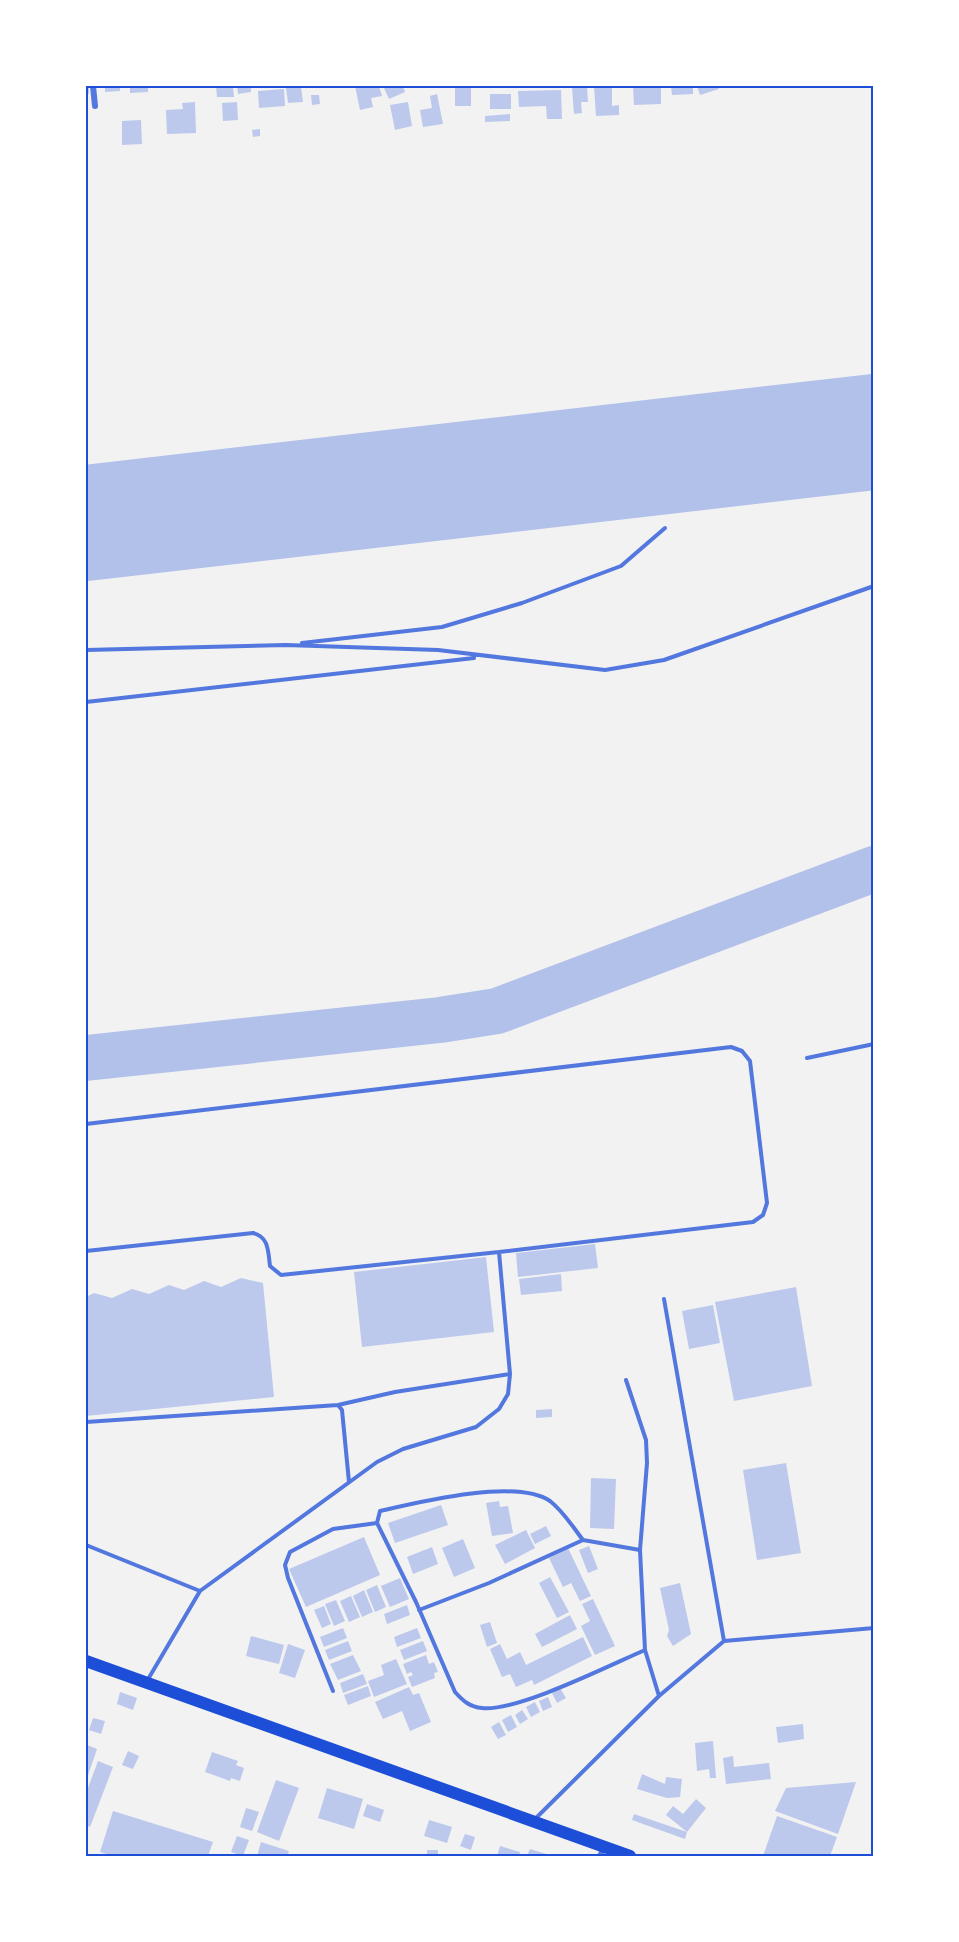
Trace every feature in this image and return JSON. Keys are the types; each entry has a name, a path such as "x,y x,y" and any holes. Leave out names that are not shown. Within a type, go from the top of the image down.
{"highway":[{"path":"86,1661 531,1823 602,1852 630,1857"}],"street":[{"path":"93,86 95,106"}],"lane":[{"path":"286,645 442,627 522,603 621,566 665,528"},
{"path":"86,651 286,645 438,650 481,657 605,670 664,660 873,586"},
{"path":"86,702 481,657"},
{"path":"807,1058 854,1050 873,1044"},
{"path":"86,1124 731,1047 742,1051 750,1061 767,1203 763,1215 753,1222 281,1275 270,1266 267,1242 262,1235 253,1233 86,1251"},
{"path":"147,1682 200,1591 377,1462 403,1449 476,1427 499,1409 508,1394 510,1374 499,1252"},
{"path":"664,1299 724,1641"},
{"path":"86,1422 338,1405 395,1392 510,1374"},
{"path":"626,1380 646,1440 647,1463 640,1550 645,1650 659,1696"},
{"path":"338,1405 342,1410 350,1482"},
{"path":"582,1540 559,1509 535,1493 486,1492 435,1499 380,1511 377,1523 455,1692 466,1704 483,1708 504,1706 550,1691 645,1650"},
{"path":"333,1691 292,1589 285,1565 290,1552 333,1529 377,1523"},
{"path":"419,1610 489,1583 582,1540 640,1550"},
{"path":"86,1545 200,1591"},
{"path":"531,1823 659,1696 724,1641 873,1628"}],"building":[{"path":"86,86 89,86 89,94 86,94"},
{"path":"105,86 120,86 120,91 105,92"},
{"path":"130,86 148,86 148,92 130,93"},
{"path":"216,86 233,86 234,97 217,97"},
{"path":"237,86 251,86 251,92 238,94"},
{"path":"355,86 379,86 382,96 371,98 373,107 360,110"},
{"path":"383,86 403,86 405,92 389,99"},
{"path":"587,86 588,102 581,102 582,113 574,114 572,87"},
{"path":"594,86 612,86 612,106 619,105 619,115 596,116"},
{"path":"668,86 661,88 661,104 634,105 633,87"},
{"path":"671,86 693,86 693,94 672,95"},
{"path":"697,86 718,86 719,89 700,95"},
{"path":"301,87 303,102 288,103 286,88"},
{"path":"455,87 471,88 471,106 455,106"},
{"path":"284,89 285,106 259,108 258,91"},
{"path":"561,90 562,119 547,119 546,106 519,107 518,91"},
{"path":"437,94 443,124 423,127 420,110 432,108 430,96"},
{"path":"490,94 511,94 511,109 490,109"},
{"path":"311,95 319,95 320,104 312,105"},
{"path":"195,102 196,133 167,134 166,110 183,109 182,103"},
{"path":"237,102 238,120 223,121 222,103"},
{"path":"408,102 412,126 395,130 390,105"},
{"path":"510,114 510,121 485,122 485,116"},
{"path":"141,120 142,144 122,145 122,121"},
{"path":"260,129 260,136 253,137 252,130"},
{"path":"595,1244 598,1268 518,1277 516,1253"},
{"path":"486,1257 494,1332 362,1347 354,1272"},
{"path":"561,1274 562,1291 521,1295 519,1279"},
{"path":"241,1278 263,1283 274,1397 86,1416 86,1297 94,1293 112,1298 132,1289 149,1294 169,1285 184,1290 204,1281 221,1287"},
{"path":"796,1287 812,1386 734,1401 715,1302"},
{"path":"713,1305 720,1343 689,1349 682,1311"},
{"path":"552,1409 552,1417 536,1418 536,1410"},
{"path":"786,1463 801,1553 757,1560 743,1470"},
{"path":"591,1478 616,1479 614,1529 590,1528"},
{"path":"499,1501 500,1507 508,1506 513,1533 492,1536 486,1503"},
{"path":"441,1505 448,1525 395,1543 388,1523"},
{"path":"546,1526 551,1536 535,1544 530,1534"},
{"path":"526,1530 535,1548 505,1564 495,1545"},
{"path":"364,1537 380,1575 306,1607 289,1569"},
{"path":"463,1539 475,1568 454,1577 442,1548"},
{"path":"589,1546 598,1569 588,1573 579,1550"},
{"path":"432,1547 438,1564 413,1574 407,1557"},
{"path":"568,1548 591,1596 580,1601 571,1583 563,1587 549,1558"},
{"path":"550,1577 569,1612 557,1618 539,1583"},
{"path":"400,1578 409,1599 390,1607 381,1586"},
{"path":"680,1583 691,1634 673,1646 667,1636 669,1630 660,1588"},
{"path":"377,1585 386,1607 375,1612 366,1590"},
{"path":"364,1590 373,1612 362,1617 353,1596"},
{"path":"351,1596 360,1617 349,1622 340,1601"},
{"path":"593,1599 615,1646 595,1655 581,1626 590,1621 582,1604"},
{"path":"336,1600 345,1621 334,1626 325,1604"},
{"path":"407,1605 410,1615 387,1624 384,1614"},
{"path":"324,1606 331,1624 322,1628 314,1610"},
{"path":"570,1615 577,1629 542,1647 535,1634"},
{"path":"490,1622 497,1643 487,1647 480,1625"},
{"path":"343,1628 347,1638 324,1647 320,1637"},
{"path":"417,1628 421,1638 397,1647 394,1637"},
{"path":"251,1636 284,1645 279,1664 246,1656"},
{"path":"583,1637 592,1656 534,1685 532,1680 516,1687 510,1674 502,1677 490,1649 500,1644 507,1659 520,1652 526,1665"},
{"path":"348,1641 352,1651 329,1660 325,1650"},
{"path":"423,1641 427,1651 404,1660 400,1650"},
{"path":"288,1644 305,1650 295,1678 279,1673"},
{"path":"353,1655 361,1671 338,1680 330,1664"},
{"path":"426,1655 429,1664 434,1662 438,1672 434,1673 435,1678 412,1687 408,1677 413,1675 411,1672 407,1674 403,1664"},
{"path":"396,1659 407,1684 374,1697 368,1681 384,1675 381,1665"},
{"path":"363,1674 367,1684 343,1693 340,1683"},
{"path":"368,1686 371,1696 348,1705 344,1695"},
{"path":"409,1687 413,1695 419,1693 431,1722 410,1731 402,1711 383,1719 375,1702"},
{"path":"560,1688 566,1698 557,1703 552,1693"},
{"path":"120,1692 137,1698 133,1710 117,1704"},
{"path":"548,1697 552,1707 543,1711 539,1701"},
{"path":"535,1702 540,1712 531,1717 526,1707"},
{"path":"522,1710 528,1719 520,1724 515,1715"},
{"path":"511,1715 517,1727 508,1732 502,1720"},
{"path":"93,1718 105,1721 101,1734 89,1730"},
{"path":"499,1722 506,1735 498,1739 491,1727"},
{"path":"803,1724 804,1739 778,1743 776,1727"},
{"path":"713,1741 716,1778 710,1778 709,1769 697,1771 695,1743"},
{"path":"87,1745 97,1749 86,1781 86,1750"},
{"path":"128,1751 139,1756 133,1769 122,1765"},
{"path":"212,1752 238,1761 236,1765 244,1768 240,1781 231,1778 230,1781 205,1772"},
{"path":"733,1756 734,1767 769,1763 771,1779 726,1784 723,1758"},
{"path":"98,1761 113,1767 90,1827 86,1825 86,1793"},
{"path":"642,1774 665,1784 666,1777 682,1779 680,1797 667,1798 637,1789"},
{"path":"276,1780 299,1788 279,1841 257,1832"},
{"path":"856,1782 838,1834 775,1811 786,1788"},
{"path":"327,1788 363,1799 354,1829 318,1818"},
{"path":"696,1799 706,1808 687,1832 666,1815 673,1806 683,1814"},
{"path":"367,1804 384,1810 380,1822 363,1816"},
{"path":"246,1808 259,1812 252,1831 240,1827"},
{"path":"113,1811 213,1842 208,1856 113,1856 100,1852"},
{"path":"634,1814 687,1832 685,1839 632,1820"},
{"path":"777,1816 837,1837 830,1856 763,1856"},
{"path":"429,1820 452,1827 447,1843 424,1836"},
{"path":"465,1834 475,1837 471,1850 460,1846"},
{"path":"237,1836 249,1840 243,1856 231,1852"},
{"path":"261,1842 289,1851 287,1856 257,1856"},
{"path":"500,1846 520,1852 519,1856 497,1856"},
{"path":"530,1849 553,1856 527,1856"},
{"path":"427,1850 438,1850 438,1856 427,1856"}],"taxiway":[{"path":"86,1058 440,1020 497,1011 874,869"}],"runway":[{"path":"86,523 874,432"}]}
